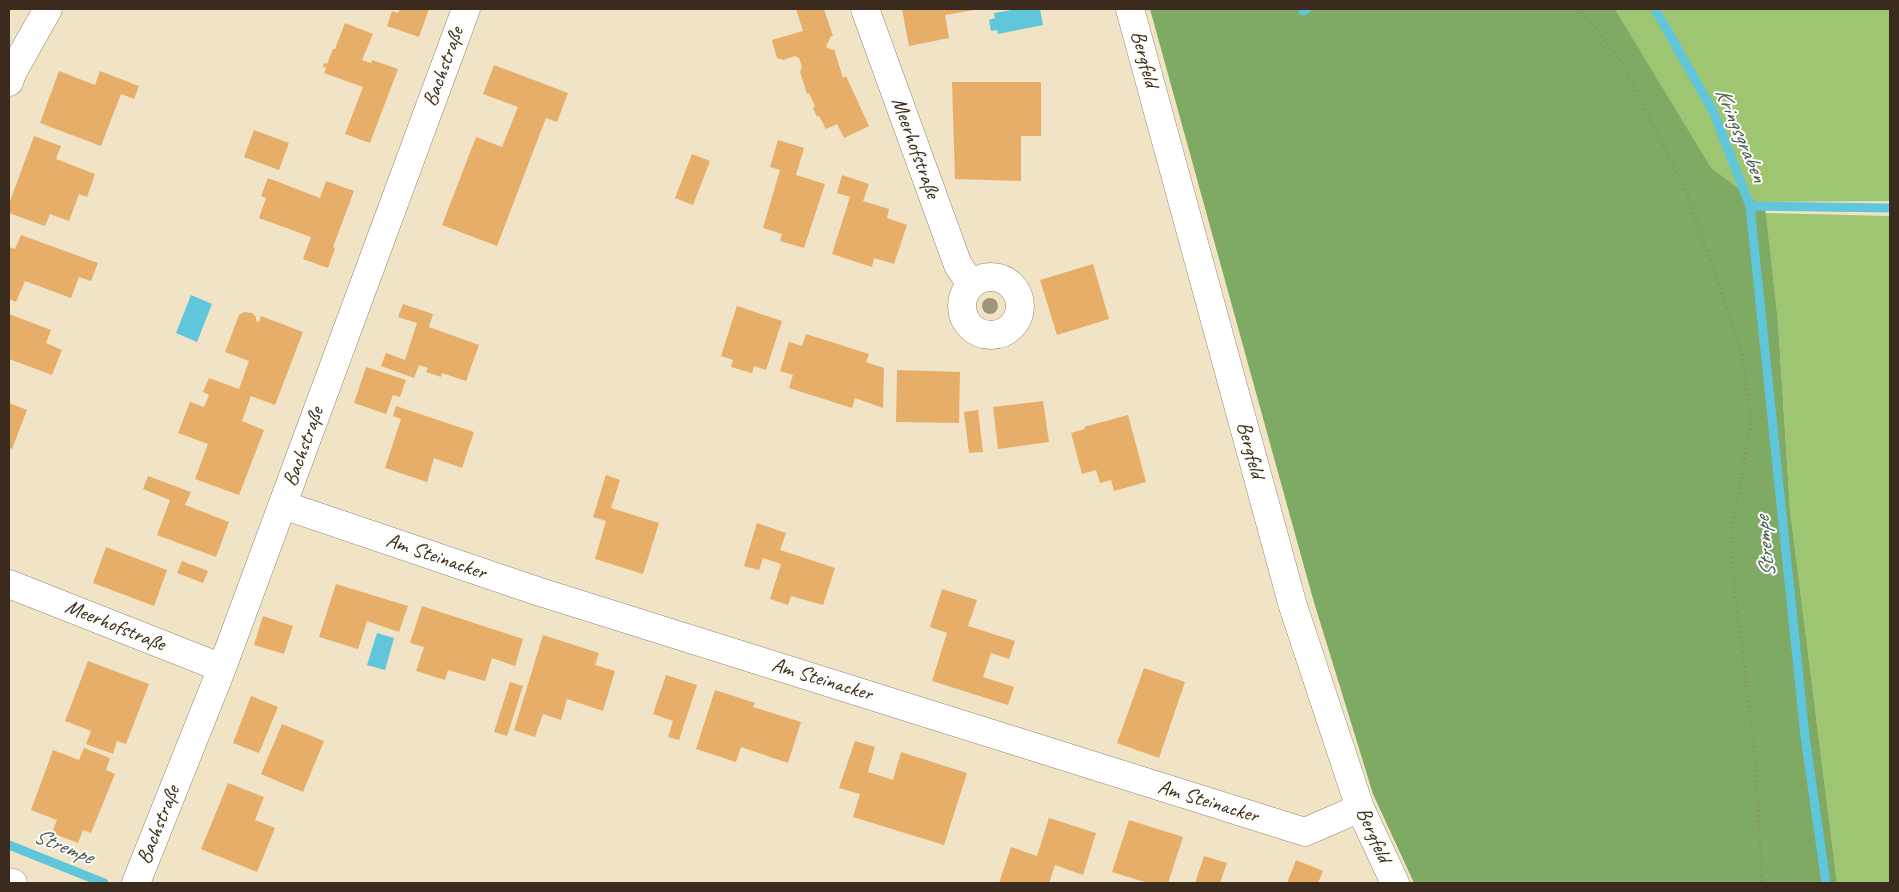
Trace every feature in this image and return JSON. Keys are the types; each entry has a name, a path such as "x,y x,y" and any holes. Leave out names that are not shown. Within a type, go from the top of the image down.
{"street":[{"path":"9,82 13,71 48,9"},
{"name":"Bachstraße","path":"136,883 222,668 466,9"},
{"name":"Meerhofstraße","path":"865,9 958,265 971,284"},
{"name":"Bergfeld","path":"1130,9 1293,606 1360,808 1395,883"},
{"name":"Am Steinacker","path":"282,505 537,591 1305,832 1360,808"},
{"name":"Meerhofstraße","path":"9,584 222,668"},
{"path":"9,882 13,883"}],"path":[{"path":"1579,9 1620,59 1686,190 1742,352 1751,424 1731,534 1732,567 1755,757 1762,883"}],"green space":[{"path":"1150,9 1615,9 1711,168 1765,208 1778,321 1790,510 1837,883 1414,883 1373,794 1313,599"},
{"path":"1615,9 1890,9 1890,201 1757,202 1711,169"},
{"path":"1765,213 1890,216 1890,883 1837,883 1790,510 1778,321"}],"water":[{"path":"1018,9 1040,9 1043,25 998,34 997,30 991,31 989,20 995,18 994,13"},
{"path":"191,295 212,304 197,342 176,333"},
{"path":"377,633 394,638 385,670 367,665"}],"building":[{"path":"400,9 429,9 419,37 387,26 392,11 398,13"},
{"path":"796,9 824,9 833,36 831,36 826,47 834,49 843,78 846,76 869,126 844,138 837,124 826,129 819,116 817,117 813,108 815,106 809,93 807,94 800,72 802,67 799,58 795,56 783,60 777,58 772,40 803,31"},
{"path":"902,9 974,10 945,15 949,38 909,46"},
{"path":"345,23 373,34 362,60 371,63 372,60 398,69 370,143 345,134 363,87 324,73 326,68 323,67 324,63 327,64 333,49 335,49"},
{"path":"494,65 568,93 557,122 546,118 497,246 442,225 476,137 502,147 518,107 483,94"},
{"path":"59,71 95,85 100,71 139,86 134,99 121,94 101,146 40,123"},
{"path":"952,82 1041,82 1041,136 1021,136 1021,181 955,179"},
{"path":"254,130 289,143 279,170 244,157"},
{"path":"34,136 61,146 56,159 95,174 87,197 79,194 69,221 50,214 45,226 9,213 9,204"},
{"path":"778,140 804,148 796,175 825,184 804,248 780,241 782,234 763,228 780,170 770,167"},
{"path":"692,154 710,161 693,205 675,198"},
{"path":"842,175 869,184 863,201 889,209 887,218 907,225 894,264 874,258 872,267 832,254 850,197 837,193"},
{"path":"268,178 320,198 326,181 354,191 333,247 335,248 328,268 303,259 311,237 259,218 266,198 261,196"},
{"path":"21,235 98,263 91,281 79,277 71,298 25,281 16,302 9,299 9,247 15,249"},
{"path":"1093,264 1109,319 1057,335 1040,280"},
{"path":"403,304 433,314 429,327 479,345 466,381 442,373 441,377 426,372 428,368 419,365 414,378 381,366 386,353 405,360 417,323 398,317"},
{"path":"737,306 782,321 766,370 754,366 752,373 731,367 733,360 721,356"},
{"path":"244,312 252,313 256,317 256,321 259,322 261,316 303,332 275,405 251,396 242,421 264,430 239,495 195,479 208,444 178,433 190,402 204,407 209,395 203,392 209,378 239,389 249,361 225,352 239,315"},
{"path":"9,314 51,330 46,343 62,350 52,375 9,359"},
{"path":"806,334 869,354 866,362 884,368 883,408 855,398 852,408 789,388 793,375 780,371 789,342 802,346"},
{"path":"366,367 406,380 400,397 393,395 386,414 354,403"},
{"path":"897,370 960,372 959,423 896,422"},
{"path":"1043,401 1049,442 998,449 993,407"},
{"path":"9,403 27,410 12,449 9,448"},
{"path":"396,406 474,432 462,468 434,458 427,482 385,468 401,419 393,416"},
{"path":"978,410 983,452 969,453 964,412"},
{"path":"1128,415 1146,482 1114,491 1111,480 1100,483 1096,470 1082,474 1071,433 1085,429 1084,427"},
{"path":"606,475 620,480 611,508 659,523 643,574 595,559 606,521 593,517"},
{"path":"148,476 191,492 185,505 229,522 216,557 157,535 170,500 143,489"},
{"path":"757,523 786,533 780,550 835,568 823,605 791,596 788,605 770,599 781,564 763,558 759,570 744,566"},
{"path":"106,547 167,570 154,606 93,583"},
{"path":"182,561 208,571 203,583 177,573"},
{"path":"336,584 408,606 399,632 367,621 358,649 319,637"},
{"path":"942,589 977,600 968,626 1015,641 1009,659 991,653 983,677 1014,687 1008,705 932,681 947,633 930,627"},
{"path":"422,606 523,639 515,666 492,658 485,681 448,670 445,680 416,671 424,647 410,643"},
{"path":"263,616 293,626 284,654 254,645"},
{"path":"543,635 599,653 595,665 615,671 603,711 567,699 561,720 543,714 535,737 514,730"},
{"path":"88,661 149,684 126,744 117,741 113,754 86,744 91,731 65,721"},
{"path":"1144,668 1185,682 1159,758 1117,743"},
{"path":"666,675 697,685 679,740 668,737 673,721 653,714"},
{"path":"510,682 523,686 507,736 494,732"},
{"path":"715,690 755,703 753,707 801,722 788,763 741,747 736,762 696,749"},
{"path":"251,696 278,707 259,753 233,743"},
{"path":"282,724 324,741 303,792 261,774"},
{"path":"855,741 875,747 868,772 893,780 901,752 967,773 944,845 853,817 860,794 839,788"},
{"path":"84,748 110,758 106,770 115,774 91,833 83,830 78,843 52,833 57,820 31,810 53,750 79,760"},
{"path":"228,783 264,797 255,820 275,828 257,872 201,849"},
{"path":"1049,818 1096,833 1083,875 1055,865 1049,883 999,883 1011,847 1037,856"},
{"path":"1129,820 1183,837 1168,883 1148,883 1112,872"},
{"path":"1204,856 1227,863 1220,883 1195,883"},
{"path":"1296,860 1323,871 1318,883 1287,883"}],"waterway":[{"path":"1303,11 1307,9"},
{"name":"Kringsgraben","path":"1655,9 1713,111 1750,206 1890,208"},
{"name":"Strempe","path":"1750,206 1805,736 1826,883"},
{"name":"Strempe","path":"9,845 104,883"}]}
